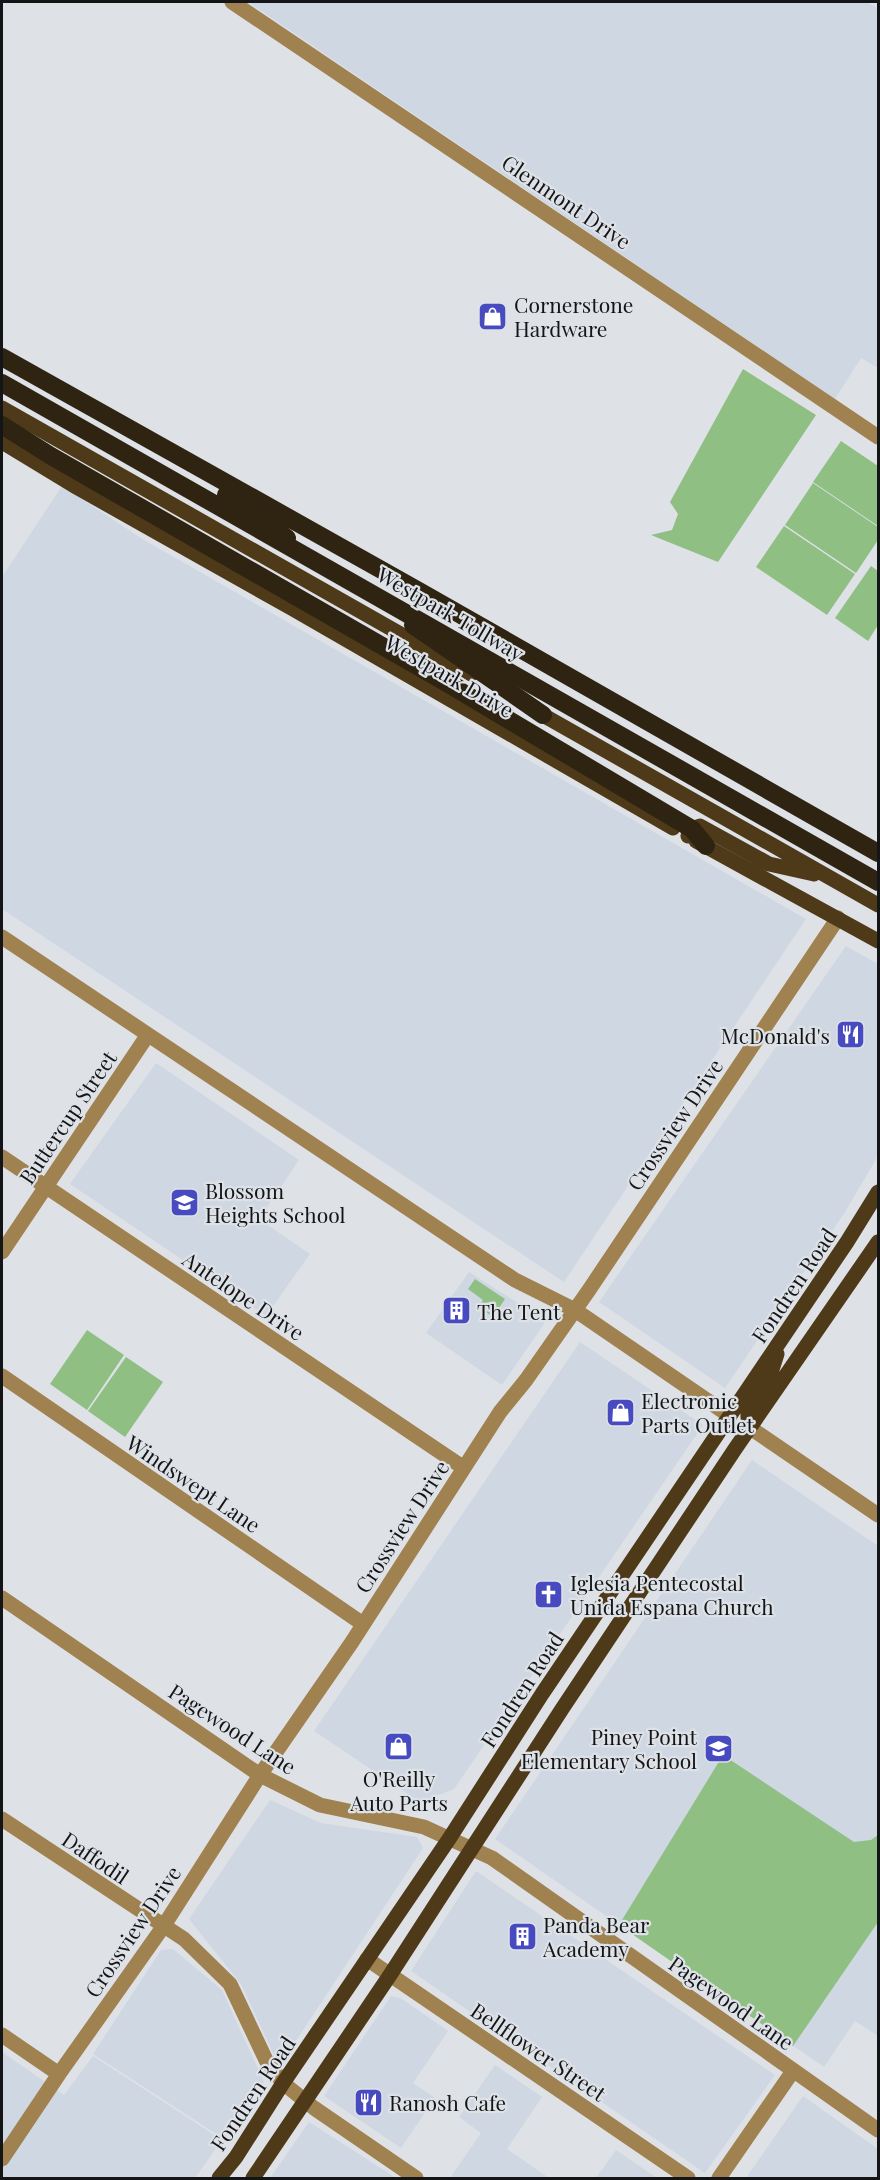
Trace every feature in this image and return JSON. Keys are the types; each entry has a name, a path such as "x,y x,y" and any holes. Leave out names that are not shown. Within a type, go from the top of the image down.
{"highway":[{"name":"Westpark Tollway","path":"2,357 409,585 879,853"},
{"name":"Westpark Tollway","path":"2,383 879,882"},
{"path":"2,425 51,456 445,682 690,833 706,846"},
{"path":"145,439 543,715"}],"main road":[{"name":"Westpark Drive","path":"2,408 879,906"},
{"name":"Westpark Drive","path":"2,442 78,488 690,833 700,826 769,864 829,877"},
{"path":"706,846 879,941"},
{"name":"Fondren Road","path":"219,2178 236,2157 283,2083 449,1839 542,1694 879,1192"},
{"path":"847,1242 869,1258"},
{"path":"253,2178 390,1975 562,1709 749,1427 879,1242"},
{"path":"749,1427 748,1412 770,1379 781,1340"},
{"path":"689,1519 729,1437 730,1416"},
{"path":"632,1561 650,1576"},
{"path":"542,1694 562,1709"}],"street":[{"name":"Glenmont Drive","path":"232,2 879,437"},
{"name":"Crossview Drive","path":"2,2159 162,1927 260,1775 316,1696 500,1412 526,1380 575,1310 838,918"},
{"path":"2,937 515,1280 575,1310 730,1416"},
{"name":"Buttercup Street","path":"2,1252 147,1036"},
{"name":"Antelope Drive","path":"2,1156 464,1468"},
{"name":"Windswept Lane","path":"2,1376 363,1624"},
{"path":"749,1427 879,1515"},
{"name":"Pagewood Lane","path":"2,1598 260,1775 320,1805 424,1827 500,1864 879,2130"},
{"name":"Daffodil","path":"2,1819 184,1940 230,1984 266,2060 283,2083 305,2101 416,2178"},
{"name":"Bellflower Street","path":"367,1959 688,2178"},
{"path":"2,2035 59,2074"},
{"path":"719,2178 793,2071"}],"shaded area":[{"path":"248,2 866,2 878,8 878,368 861,358 835,399"},
{"path":"62,486 144,540 806,919 564,1282 2,909 2,577"},
{"path":"846,946 878,964 878,1156 845,1212 725,1388 599,1302"},
{"name":"Blossom Heights School","path":"156,1063 299,1160 259,1219 310,1254 266,1316 70,1184"},
{"name":"The Tent","path":"469,1272 546,1321 502,1385 426,1333"},
{"path":"580,1342 703,1425 454,1789 420,1802 314,1731"},
{"name":"Piney Point Elementary School","path":"752,1460 878,1546 878,2036 855,2021 824,2067 495,1839"},
{"path":"270,1800 321,1823 417,1837 423,1848 288,2053 274,2055 241,1984 189,1919"},
{"path":"476,1871 775,2075 705,2173 411,1971"},
{"path":"173,1949 222,1990 264,2082 224,2139 93,2054 161,1950"},
{"path":"391,1996 402,1999 448,2031 413,2083 435,2098 401,2148 324,2096"},
{"path":"2,2052 64,2095 93,2056 222,2140 195,2178 2,2178"},
{"path":"495,2065 542,2097 507,2149 549,2178 450,2178 481,2133 459,2117"},
{"path":"803,2096 878,2149 878,2178 746,2178"},
{"path":"309,2122 396,2178 270,2178"},
{"path":"616,2150 657,2178 596,2178"}],"green space":[{"path":"743,369 816,415 718,562 651,535 672,530 678,514 670,502"},
{"path":"841,441 878,466 878,526 813,482"},
{"path":"813,483 878,527 878,540 856,573 785,525"},
{"path":"784,526 855,574 827,615 756,567"},
{"path":"871,566 878,571 878,625 868,641 835,618"},
{"path":"475,1279 505,1299 493,1317 479,1307 483,1300 468,1289"},
{"path":"87,1330 124,1355 87,1410 50,1384"},
{"path":"126,1357 163,1382 125,1437 88,1411"},
{"path":"723,1755 854,1842 871,1840 878,1835 878,1922 793,2046 619,1925"}],"place":[{"name":"Cornerstone Hardware","path":"493,316"},
{"name":"McDonald's","path":"851,1035"},
{"name":"Blossom Heights School","path":"184,1202"},
{"name":"The Tent","path":"456,1311"},
{"name":"Electronic Parts Outlet","path":"620,1412"},
{"name":"Iglesia Pentecostal Unida Espana Church","path":"549,1594"},
{"name":"O'Reilly Auto Parts","path":"399,1747"},
{"name":"Piney Point Elementary School","path":"718,1748"},
{"name":"Panda Bear Academy","path":"522,1936"},
{"name":"Ranosh Cafe","path":"368,2102"}]}
